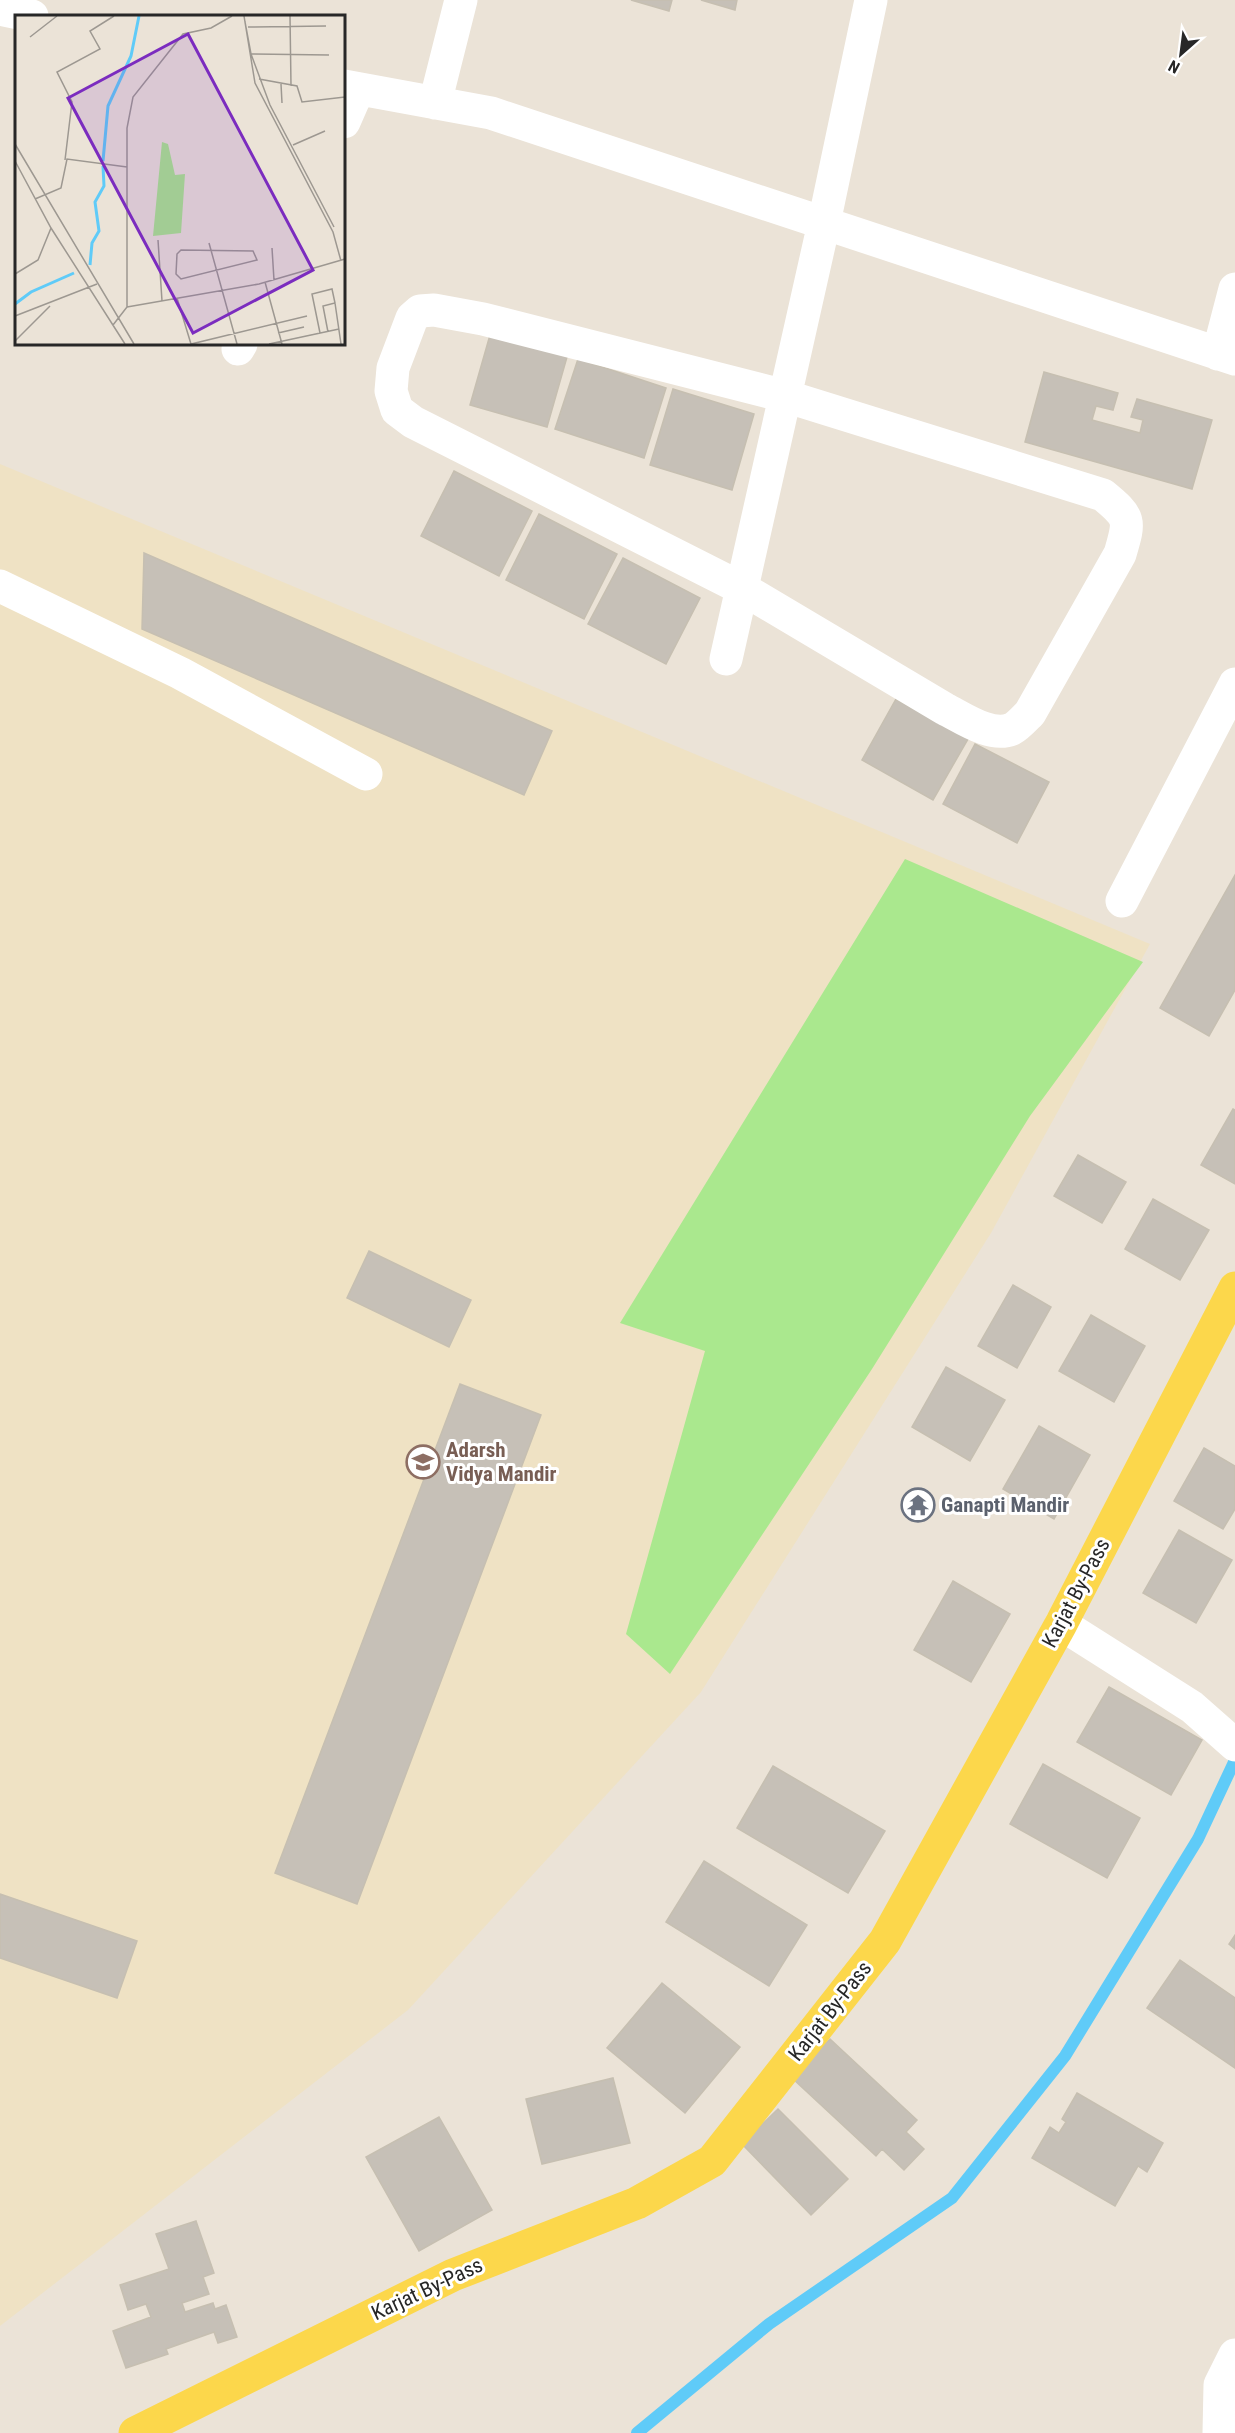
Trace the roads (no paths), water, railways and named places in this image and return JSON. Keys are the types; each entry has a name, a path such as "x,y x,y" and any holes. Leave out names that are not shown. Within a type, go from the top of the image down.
{"main road":[{"name":"Karjat By-Pass","path":"135,2433 453,2275 637,2203 712,2160 885,1941 1061,1624 1235,1288"}],"street":[{"path":"435,103 461,0"},
{"path":"726,659 825,223 872,0"},
{"path":"0,9 27,15"},
{"path":"345,117 351,88 491,113 1226,356 1235,289"},
{"path":"434,310 483,319 785,396 1103,495 1123,511 1128,527 1120,554 1030,713 1013,729 998,732 945,709 743,589 414,422 397,410 391,391 393,368 412,318 420,311 434,310"},
{"path":"0,586 180,673 366,774"},
{"path":"1122,901 1235,684"},
{"path":"1061,1624 1192,1707 1235,1745"},
{"path":"1219,2433 1220,2385 1235,2355"}],"waterway":[{"path":"637,2433 769,2324 952,2198 1065,2056 1198,1839 1235,1760"}],"place":[{"name":"Adarsh Vidya Mandir","path":"423,1462"},
{"name":"Ganapti Mandir","path":"918,1505"}]}
